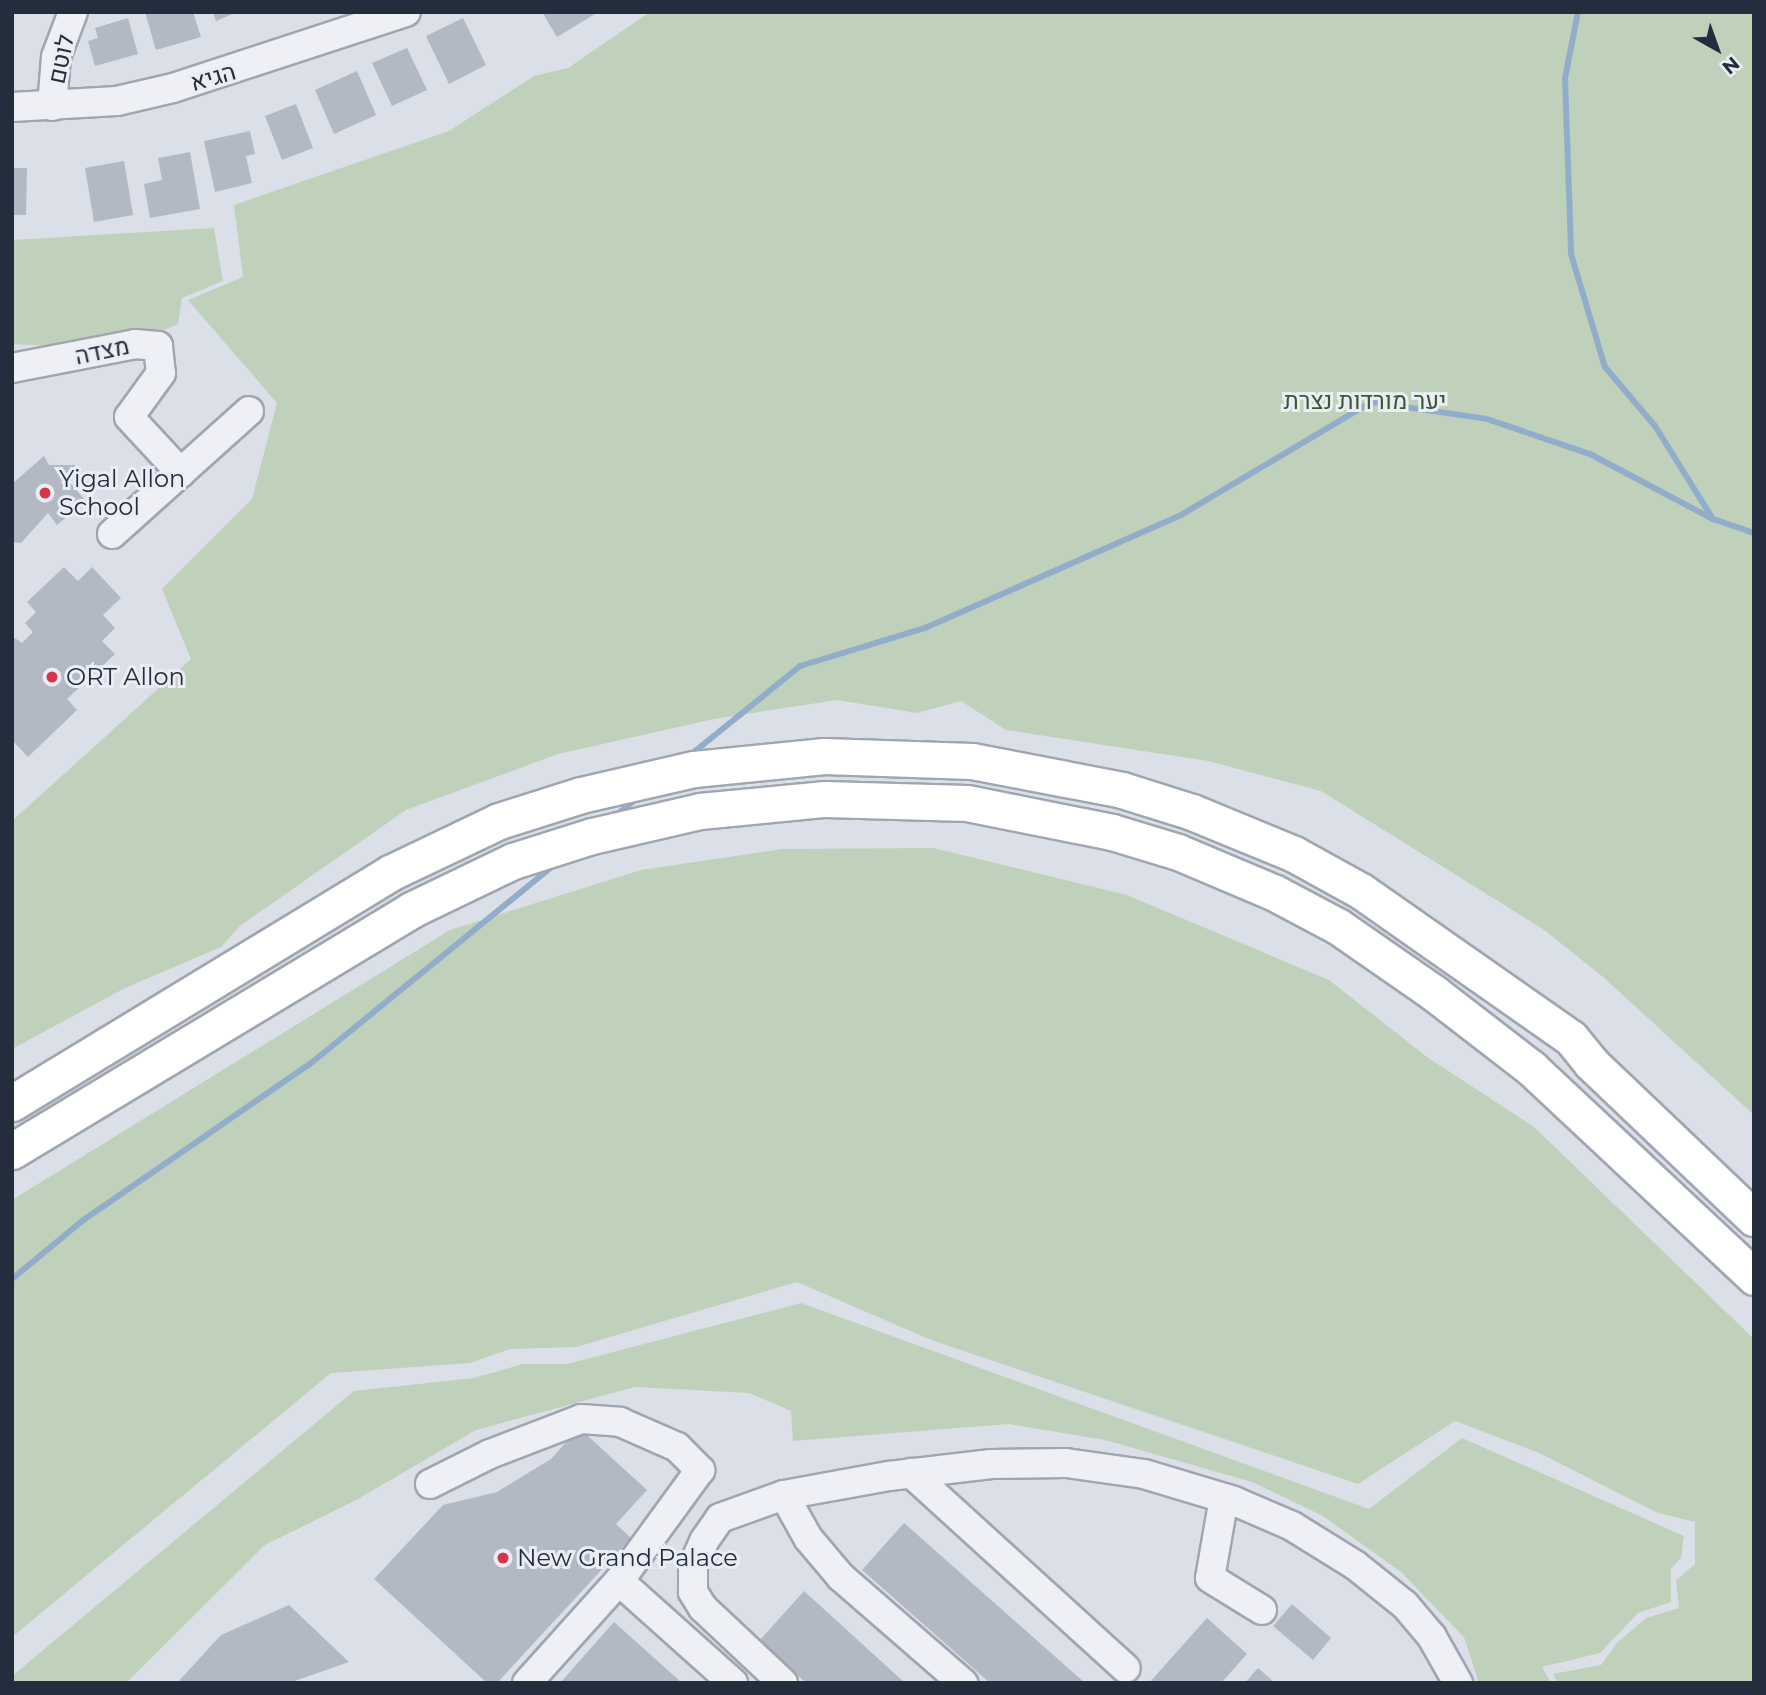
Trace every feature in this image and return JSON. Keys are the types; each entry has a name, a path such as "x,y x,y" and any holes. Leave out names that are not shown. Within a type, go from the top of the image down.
{"main road":[{"path":"12,1103 390,873 499,821 581,794 694,769 824,756 972,761 1062,776 1192,812 1294,854 1361,891 1571,1038 1591,1063 1754,1218"},
{"path":"12,1151 411,910 513,861 592,836 701,811 825,799 967,803 1043,816 1178,852 1275,893 1339,927 1515,1055 1754,1277"}],"street":[{"name":"לוטם","path":"52,106 56,57 73,12"},
{"name":"הגיא","path":"12,107 117,101 173,88 407,12"},
{"name":"מצדה","path":"12,368 135,344 158,346 161,373 129,416 181,473"},
{"path":"112,534 249,411"},
{"path":"430,1484 490,1454 581,1419 620,1422 677,1447 700,1470 620,1581 527,1683"},
{"path":"783,1683 703,1608 692,1592 693,1566 704,1541 720,1518 784,1495 911,1473 991,1464 1066,1463 1144,1474 1224,1498 1292,1526 1355,1565 1405,1605 1432,1637 1458,1683"},
{"path":"911,1473 1125,1668"},
{"path":"784,1495 808,1538 841,1577 962,1683"},
{"path":"1224,1498 1210,1578 1262,1610"},
{"path":"620,1581 733,1683"}],"green space":[{"name":"יער מורדות נצרת","path":"650,12 1754,12 1754,1115 1603,977 1543,929 1321,791 1208,761 1006,730 961,701 917,713 837,700 714,719 558,754 406,810 241,925 221,947 125,988 12,1049 12,821 191,659 162,589 252,499 277,403 188,300 243,277 234,205 449,131 534,76 568,68"},
{"path":"214,228 223,281 182,298 178,324 145,338 94,348 12,344 12,240"},
{"path":"933,848 1127,895 1329,980 1427,1057 1534,1127 1754,1339 1754,1683 1558,1683 1553,1674 1601,1665 1616,1644 1646,1618 1679,1608 1676,1580 1695,1564 1695,1522 1658,1513 1539,1453 1455,1421 1358,1484 931,1340 797,1282 576,1347 510,1349 470,1363 331,1373 12,1637 12,1200 450,930 641,870 782,849"},
{"path":"801,1303 1369,1509 1462,1438 1684,1536 1681,1558 1671,1569 1671,1602 1638,1613 1600,1653 1542,1667 1551,1683 1479,1683 1464,1637 1401,1572 1323,1516 1252,1482 1105,1440 1009,1424 793,1441 791,1411 749,1393 635,1387 476,1430 358,1499 265,1545 126,1683 12,1683 12,1676 354,1391 474,1378 523,1364 567,1364"}],"building":[{"path":"145,12 193,12 201,37 156,50"},
{"path":"213,12 237,12 216,21"},
{"path":"542,12 593,12 595,14 557,37"},
{"path":"128,18 138,54 95,66 88,41 98,38 95,28"},
{"path":"463,18 486,65 449,84 426,36"},
{"path":"407,48 427,90 392,106 372,63"},
{"path":"357,71 376,115 334,134 315,90"},
{"path":"296,104 313,148 282,160 265,116"},
{"path":"250,131 255,154 246,156 252,183 215,192 204,141"},
{"path":"190,152 200,209 150,218 144,184 162,180 158,158"},
{"path":"124,161 133,215 94,222 85,168"},
{"path":"12,168 27,168 26,215 12,215"},
{"name":"Yigal Allon School","path":"44,456 49,465 75,465 71,484 86,501 57,525 48,513 21,543 12,542 12,484"},
{"name":"ORT Allon","path":"64,567 78,581 92,567 121,598 103,615 115,628 102,641 115,654 67,699 77,710 28,757 12,740 12,636 22,643 33,632 25,623 36,612 27,602"},
{"name":"New Grand Palace","path":"579,1428 647,1490 616,1524 631,1538 497,1683 487,1683 374,1579 443,1505 497,1492 551,1459"},
{"path":"904,1523 1085,1683 990,1683 862,1570"},
{"path":"804,1591 905,1683 806,1683 760,1640"},
{"path":"1292,1604 1331,1638 1313,1660 1273,1626"},
{"path":"289,1605 349,1662 289,1683 177,1683 221,1635"},
{"path":"1207,1618 1247,1654 1221,1683 1149,1683"},
{"path":"614,1622 682,1683 560,1683"},
{"path":"1258,1668 1275,1683 1245,1683"}],"waterway":[{"path":"1578,12 1565,78 1571,254 1605,367 1655,426 1713,519"},
{"path":"689,756 800,666 925,628 1181,515 1371,402 1487,419 1590,454 1713,519 1754,533"},
{"path":"615,816 640,796"},
{"path":"12,1279 82,1221 310,1064 558,862"}],"place":[{"name":"Yigal Allon School","path":"45,493"},
{"name":"ORT Allon","path":"52,677"},
{"name":"New Grand Palace","path":"503,1558"}]}
